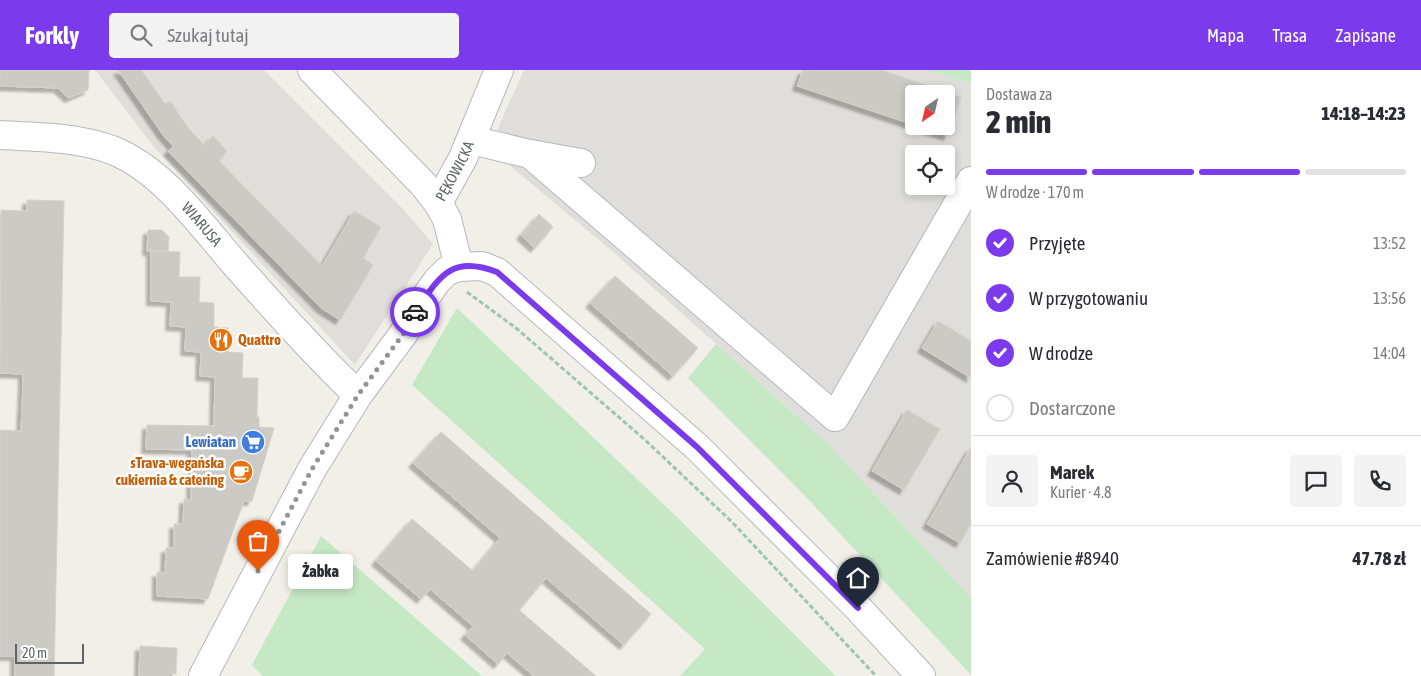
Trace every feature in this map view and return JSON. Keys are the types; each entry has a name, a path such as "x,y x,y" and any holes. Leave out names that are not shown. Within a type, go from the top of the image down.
{"street":[{"path":"312,70 424,184 438,203"},
{"name":"PĘKOWICKA","path":"462,279 447,219 438,203 471,140 499,70"},
{"name":"WIARUSA","path":"0,135 61,138 81,141 114,151 144,167 170,190 311,349 358,395"},
{"path":"471,140 530,154 581,163"},
{"path":"530,154 835,417 971,182"},
{"path":"203,676 312,469 358,395 404,333 410,319 437,281 447,271 462,279 482,266 497,272 697,447 858,608 920,676"}],"path":[{"path":"462,279 658,452 732,522 876,676"}],"shaded area":[{"path":"95,70 264,70 403,209 433,244 355,365 154,147"},
{"path":"524,70 927,70 971,83 971,598 827,443 612,251 489,148"}],"green space":[{"path":"927,70 971,70 971,83"},
{"path":"457,308 678,518 836,676 680,676 705,649 412,385"},
{"path":"716,344 827,443 971,598 971,675 807,498 688,378"},
{"path":"321,536 482,676 263,676 252,665"}],"building":[{"path":"0,70 89,70 88,90 69,98 58,88 0,86"},
{"path":"118,70 141,70 165,104 170,101 188,128 204,145 213,136 227,151 218,160 322,266 354,211 381,227 363,258 373,265 340,320 321,308 168,151 173,146 163,135"},
{"path":"803,70 881,70 925,85 905,85 905,122 797,86"},
{"path":"955,95 961,97 955,115"},
{"path":"27,200 64,201 54,676 15,676 15,656 0,656 0,430 21,431 23,384 23,374 0,373 1,210 27,211"},
{"path":"539,214 553,227 535,248 521,235"},
{"path":"148,230 162,230 169,237 168,251 147,251"},
{"path":"151,251 180,252 179,277 200,277 199,302 214,303 214,327 228,328 228,352 243,353 242,378 258,378 257,417 259,417 259,427 274,428 252,501 244,501 208,599 157,596 157,572 165,573 166,548 174,548 174,524 183,524 184,499 191,500 192,450 146,449 147,425 214,426 215,377 200,376 201,352 185,351 186,327 170,326 171,302 151,301"},
{"path":"615,276 698,348 673,376 590,303"},
{"path":"938,321 971,341 971,378 922,348"},
{"path":"907,410 940,429 904,490 872,471"},
{"path":"441,432 651,614 624,645 546,578 519,610 596,676 534,676 507,653 498,664 465,635 473,626 430,589 421,599 376,561 412,519 473,571 500,538 413,463"},
{"path":"971,447 971,524 960,543 927,524"},
{"path":"140,646 177,648 176,674 169,673 169,676 139,676"}],"way so far":[{"path":"258,571 312,469 358,395 404,333 415,312"}],"place":[{"name":"Quattro","path":"221,340"},
{"name":"Lewiatan","path":"253,442"},
{"name":"sTrava-wegańska cukiernia & catering","path":"241,472"},
{"name":"Żabka","path":"258,571"}],"route":[{"path":"415,312 437,281 447,271 459,267 482,266 497,272 697,447 858,608"}]}
